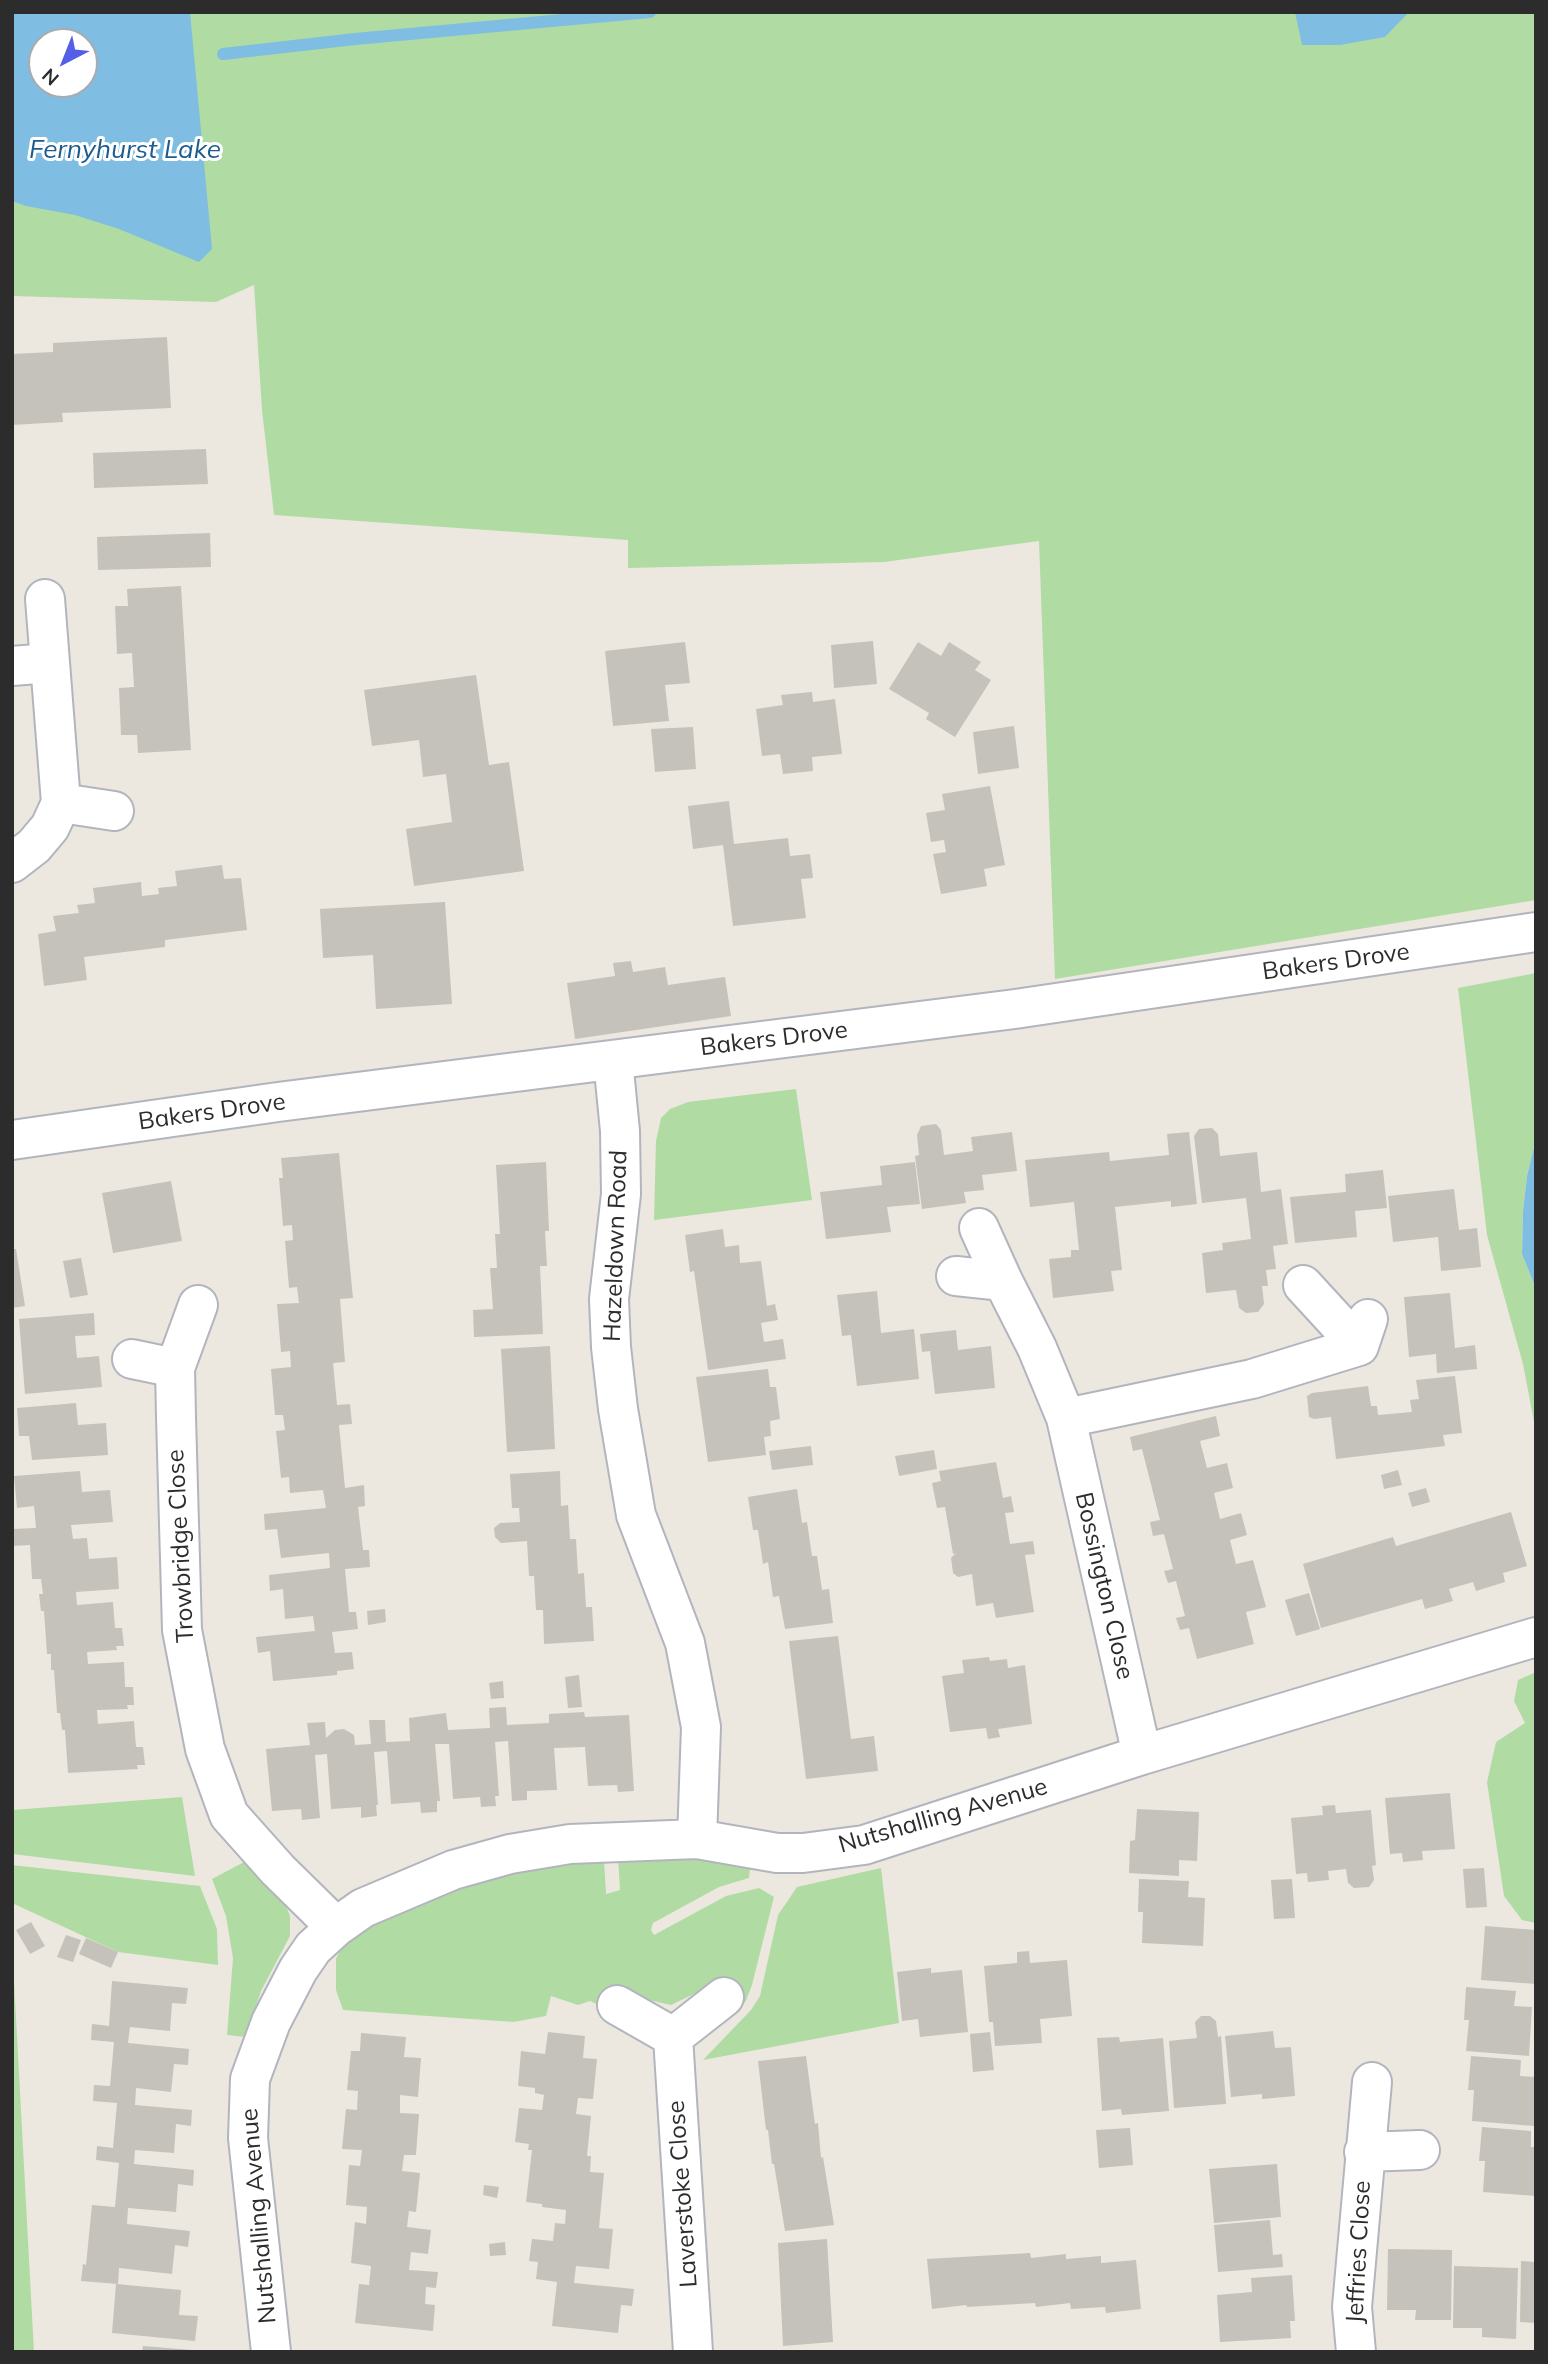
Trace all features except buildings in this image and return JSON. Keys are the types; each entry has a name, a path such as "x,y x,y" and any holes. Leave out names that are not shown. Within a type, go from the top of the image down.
{"street":[{"path":"12,863 34,846 50,827 61,803 45,599"},
{"path":"12,666 50,663"},
{"path":"61,803 114,811"},
{"name":"Bakers Drove","path":"12,1140 278,1102 1015,1009 1536,932"},
{"name":"Hazeldown Road","path":"613,1060 620,1131 621,1194 609,1300 611,1347 618,1409 636,1515 685,1643 701,1727 697,1839"},
{"name":"Bossington Close","path":"979,1228 1037,1348 1066,1418 1142,1755"},
{"path":"956,1276 1003,1281"},
{"path":"1066,1418 1252,1379 1364,1332 1303,1285"},
{"name":"Trowbridge Close","path":"198,1305 175,1368 182,1630 205,1749 229,1815 278,1870 336,1927"},
{"path":"132,1359 175,1368"},
{"name":"Nutshalling Avenue","path":"271,2352 248,2138 250,2079 271,2022 298,1970 313,1948 363,1908 453,1870 510,1854 584,1842 697,1839 790,1853 864,1844 1142,1755 1536,1637"},
{"path":"617,2005 673,2037 724,1997"},
{"name":"Laverstoke Close","path":"673,2037 694,2352"},
{"name":"Jeffries Close","path":"1356,2352 1352,2307 1372,2082"},
{"name":"Jeffries Close","path":"1364,2152 1420,2150"}],"green space":[{"path":"12,12 1536,12 1536,900 1055,979 1039,541 884,562 628,568 628,540 274,515 262,410 254,285 216,302 12,296"},
{"path":"1536,973 1536,1139 1527,1176 1522,1254 1536,1289 1536,1432 1523,1364 1487,1235 1458,988"},
{"path":"796,1089 812,1200 654,1220 656,1141 661,1118 670,1109 688,1102"},
{"path":"1536,1672 1536,1923 1522,1920 1504,1896 1487,1782 1496,1742 1525,1723 1514,1701 1518,1680"},
{"path":"182,1797 195,1876 12,1854 12,1810"},
{"path":"618,1858 714,1860 750,1868 749,1878 719,1887 653,1923 651,1930 654,1935 726,1896 759,1888 774,1897 745,2003 721,1981 671,2005 627,1995 599,2005 590,2001 578,2005 551,1996 546,2016 514,2022 343,2010 336,1990 336,1959 347,1934 437,1895 499,1875 604,1860 606,1894 620,1890"},
{"path":"246,1861 276,1881 290,1916 290,1936 261,1991 246,2037 227,2035 233,1958 226,1916 212,1879"},
{"path":"12,1865 200,1886 217,1929 218,1965 118,1952 12,1903"},
{"path":"881,1868 899,2023 703,2060 751,2010 760,1996 778,1915 797,1887"},
{"path":"12,1943 34,2352 12,2352"}],"water":[{"name":"Fernyhurst Lake","path":"12,12 190,12 212,249 199,262 119,229 75,215 12,201"},
{"path":"1295,12 1409,12 1385,37 1340,45 1302,45"},
{"path":"1536,1139 1536,1289 1522,1254 1527,1176"}],"waterway":[{"path":"223,54 650,12"}]}
